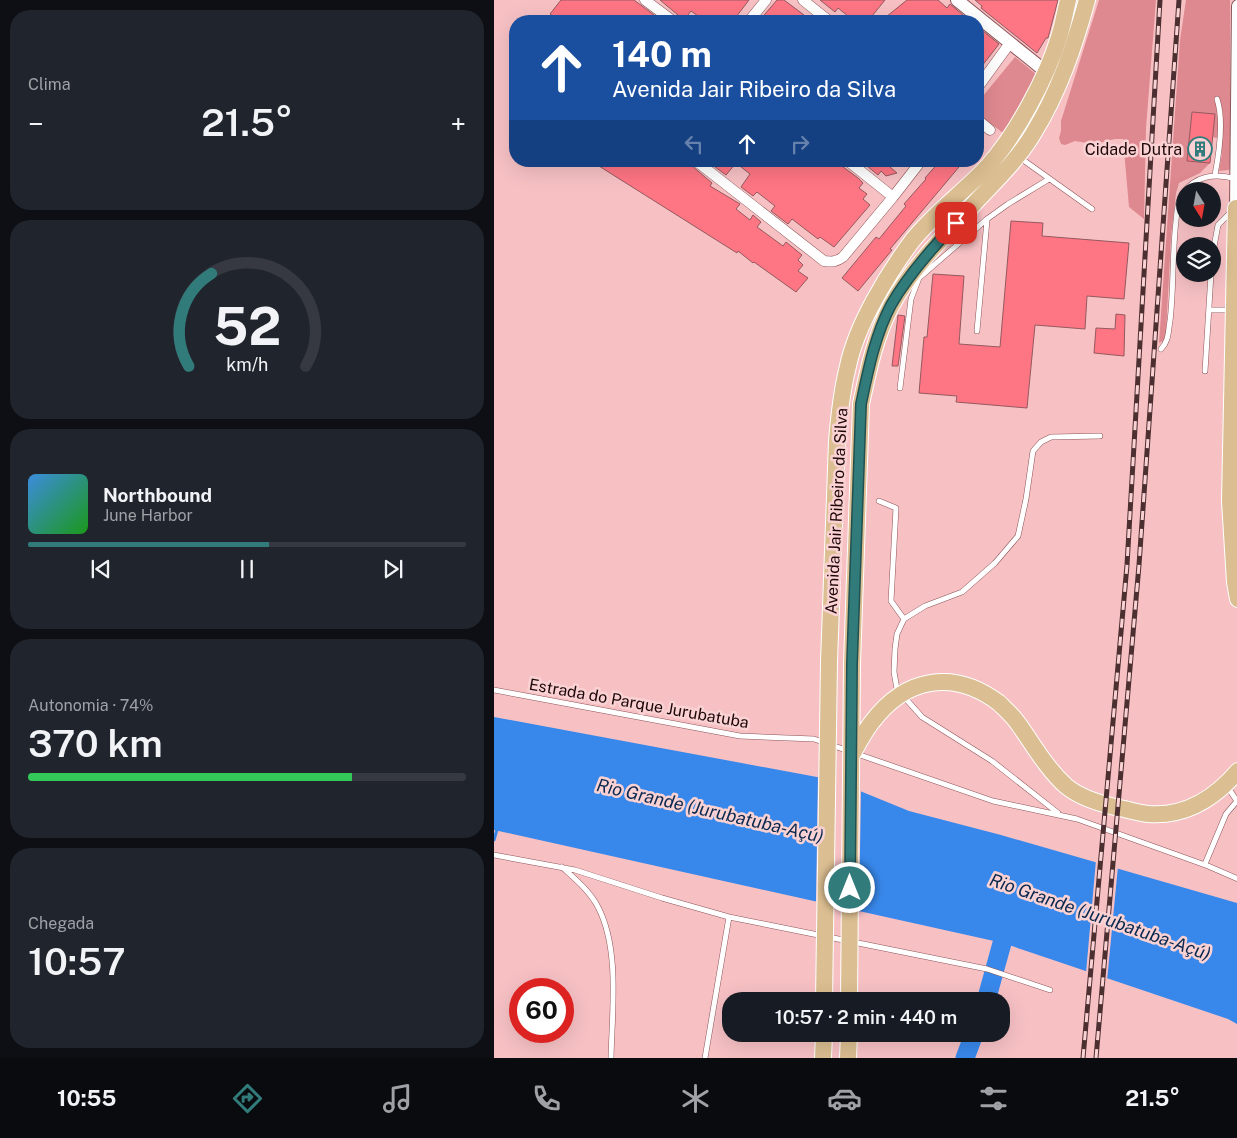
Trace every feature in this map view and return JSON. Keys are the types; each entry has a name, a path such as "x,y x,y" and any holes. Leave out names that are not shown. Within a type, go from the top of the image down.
{"main road":[{"name":"Avenida Jair Ribeiro da Silva","path":"824,992 829,662 834,500 840,406 848,364 860,328 882,287 912,241 988,166 1026,109 1059,36 1068,0"},
{"name":"Avenida Jair Ribeiro da Silva","path":"849,992 852,664 861,404 868,368 882,324 902,288 942,237 1017,156 1033,134 1061,81 1086,1"},
{"path":"1236,208 1230,501 1237,599"},
{"path":"874,303 876,313 882,324"},
{"path":"852,755 871,723 885,707 904,692 925,684 949,681 971,686 999,702 1016,720 1053,773 1067,787 1090,799 1105,804 1147,814 1166,814 1188,809 1205,801 1226,785 1237,771"},
{"path":"823,1058 824,1042"},
{"path":"848,1058 849,1042"}],"street":[{"path":"645,0 665,15"},
{"path":"754,15 766,0"},
{"path":"803,0 822,15"},
{"path":"957,0 975,15"},
{"path":"1236,208 1237,6"},
{"path":"984,22 1061,81"},
{"path":"984,79 1010,43"},
{"path":"984,125 990,130"},
{"path":"704,167 824,261 832,262 838,261 916,167"},
{"path":"856,167 893,197"}],"lane":[{"path":"1215,175 1220,144 1219,106 1217,99"},
{"path":"1017,156 1092,209"},
{"path":"1161,349 1166,344 1168,336 1171,312 1173,244 1178,203 1182,194 1202,178 1215,175 1237,179"},
{"path":"900,388 911,299 919,278 987,219 1049,179"},
{"path":"1216,237 1218,225 1236,208"},
{"path":"977,331 987,219"},
{"path":"1205,371 1211,282"},
{"path":"1209,310 1233,310"},
{"path":"1060,815 992,761 922,717 897,689 894,672 895,649 897,634 904,618 925,606 962,592 995,563 1018,536 1033,451 1041,442 1051,437 1100,436"},
{"path":"879,500 896,508 891,601 904,618"},
{"name":"Estrada do Parque Jurubatuba","path":"494,690 740,736 814,739 993,801 1077,819 1205,864 1237,879"},
{"path":"1205,864 1226,814 1237,799 1226,785"},
{"path":"494,855 562,867 662,898 729,916 988,969 1050,990"},
{"path":"562,867 597,905 607,926 611,954 613,994 611,1058"},
{"path":"705,1058 729,916"}],"shaded area":[{"path":"1099,0 1156,0 1146,128 1144,219 1129,207 1123,139 1094,144 1075,141 1065,145 1061,144 1059,138 1061,121"},
{"path":"1186,0 1230,0 1230,166 1229,170 1219,171 1222,153 1221,139 1212,137 1214,114 1192,112 1187,161 1210,163 1200,173 1181,182 1176,182 1166,334 1163,341 1159,343 1180,40"},
{"path":"1015,57 1037,75 1003,133 984,119 984,95"}],"water":[{"name":"Rio Grande (Jurubatuba-Açú)","path":"494,717 833,780 909,811 1001,835 1237,903 1237,1024 1228,1019 1003,943 494,830"}],"pier":[{"path":"818,774 834,777 861,788 859,913 816,903"},
{"path":"1096,860 1118,866 1107,981 1086,973"}],"building":[{"path":"561,0 634,0 654,15 551,15 550,14"},
{"path":"660,0 749,0 738,15 697,15 691,11 688,15 678,15"},
{"path":"777,0 784,0 804,15 764,15"},
{"path":"820,0 885,0 873,15 847,15 838,8 835,12"},
{"path":"907,0 938,0 947,8 950,4 963,15 888,15"},
{"path":"975,0 1058,0 1048,38 1046,38 1037,53 981,8 982,6"},
{"path":"984,32 999,44 984,63"},
{"name":"Cidade Dutra","path":"1192,112 1215,114 1210,163 1187,161"},
{"path":"601,167 693,167 712,183 710,186 740,204 736,209 750,220 753,215 761,222 757,227 783,246 786,242 802,255 798,260 803,265 798,271 808,278 796,292 738,251 737,253"},
{"path":"715,167 733,167 726,175"},
{"path":"741,167 843,167 863,183 859,188 867,194 863,199 870,205 834,247 820,237 818,239 792,219 788,224 771,211 775,206 757,192 753,196 741,187 750,174"},
{"path":"868,167 890,167 897,173 886,176 881,171 878,175"},
{"path":"935,167 959,167 890,249 892,250 858,291 842,278 876,237 879,239 906,206 904,204"},
{"path":"1011,221 1043,223 1042,236 1129,243 1124,299 1087,296 1085,329 1035,325 1027,408 956,402 957,396 919,393 924,337 927,337 933,274 964,276 959,344 1000,347"},
{"path":"1116,314 1125,315 1124,356 1094,353 1096,328 1115,329"},
{"path":"898,315 905,316 898,366 892,366"}],"waterway":[{"path":"494,840 498,826"},
{"path":"988,992 1009,918"},
{"path":"965,1058 971,1042"}],"railway":[{"path":"1083,1058 1127,565 1160,0"},
{"path":"1096,1058 1139,565 1179,0"}],"place":[{"name":"Cidade Dutra","path":"1200,149"}],"route":[{"path":"850,888 852,664 861,404 868,368 882,324 891,305 911,276 942,237 956,223"}]}
